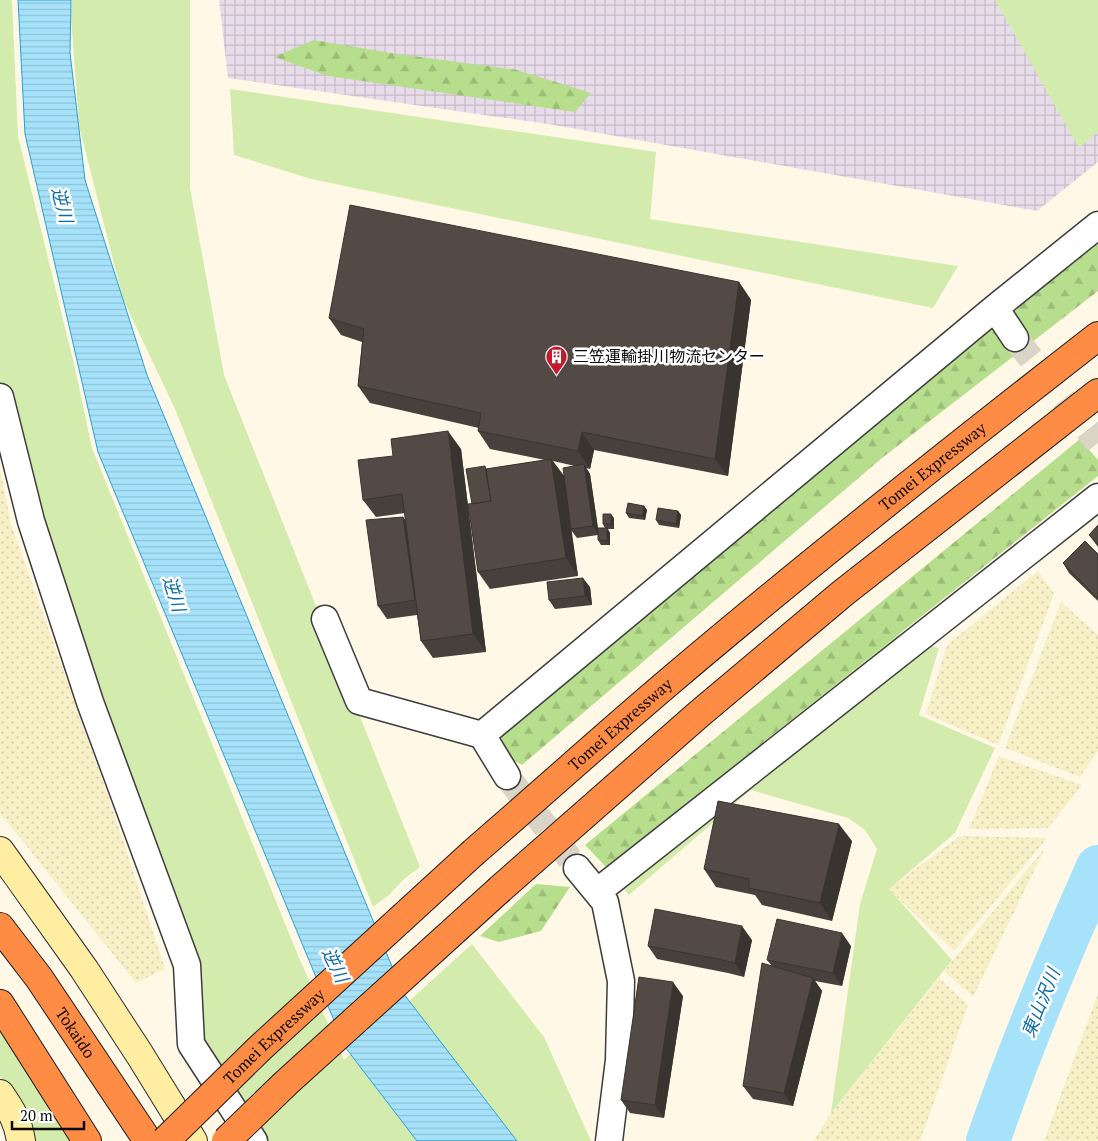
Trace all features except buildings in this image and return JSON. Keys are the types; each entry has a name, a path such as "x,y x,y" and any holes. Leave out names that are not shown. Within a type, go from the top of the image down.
{"highway":[{"name":"Tomei Expressway","path":"165,1141 260,1048 474,852 671,681 819,557 1098,336"},
{"path":"226,1141 286,1083 500,889 699,714 842,593 1098,393"},
{"name":"Tokaido","path":"0,927 39,978 148,1141"},
{"path":"0,1004 87,1141"}],"street":[{"path":"482,736 995,308 1098,225"},
{"path":"995,308 1015,338"},
{"path":"0,397 31,521 90,702 187,965 192,1044 254,1141"},
{"path":"598,892 1098,496"},
{"path":"324,619 360,701 482,736 507,776"},
{"path":"0,850 84,969 193,1141"},
{"path":"577,868 605,902 621,982 619,1060 610,1141"},
{"path":"0,1094 13,1113 21,1141"}],"shaded area":[{"path":"219,0 1098,0 1098,162 1037,211 554,125 228,78"},
{"path":"0,468 11,524 112,807 165,969 136,983 0,813"},
{"path":"1038,571 1054,594 998,745 926,714 947,645"},
{"path":"1061,602 1098,635 1098,751 1080,777 1005,748"},
{"path":"999,756 1082,785 1048,828 969,829"},
{"path":"960,836 1047,838 954,951 888,889"},
{"path":"1045,848 973,997 944,971"},
{"path":"939,978 968,1005 920,1141 814,1141 831,1113"},
{"path":"1098,994 1098,1141 1044,1141 1078,1048"}],"green space":[{"path":"0,0 12,0 18,136 75,368 92,448 297,953 344,1060 472,944 544,1037 591,1141 261,1141 200,1037 92,671 0,386"},
{"path":"72,0 190,0 190,188 224,375 420,867 373,907 175,409 123,299 79,126 71,16"},
{"path":"995,0 1098,0 1098,132 1079,148"},
{"path":"314,40 391,53 517,70 591,93 575,112 328,76 274,57"},
{"path":"230,89 656,152 650,219 958,266 933,308 311,179 234,155"},
{"path":"1098,243 1098,291 882,458 522,765 503,755 501,733 917,388"},
{"path":"1080,439 1098,460 1098,476 606,867 585,845"},
{"path":"896,635 939,648 919,715 995,748 955,833 889,889 952,960 831,1113 860,904 877,849 865,830 848,818 751,790 629,895 606,867"},
{"path":"536,884 570,887 541,931 499,942 480,936"},
{"path":"0,1028 72,1141 33,1141 23,1108 0,1076"}],"water":[{"name":"逆川","path":"18,0 71,0 70,53 85,180 147,375 403,993 517,1141 417,1141 345,1047 98,452 25,134"}],"waterway":[{"name":"東山沢川","path":"988,1141 1040,1003 1098,867"}],"tunnel":[{"path":"1015,338 1098,443"},
{"path":"507,776 577,868"}],"place":[{"name":"三笠運輸掛川物流センター","path":"557,375"}]}
